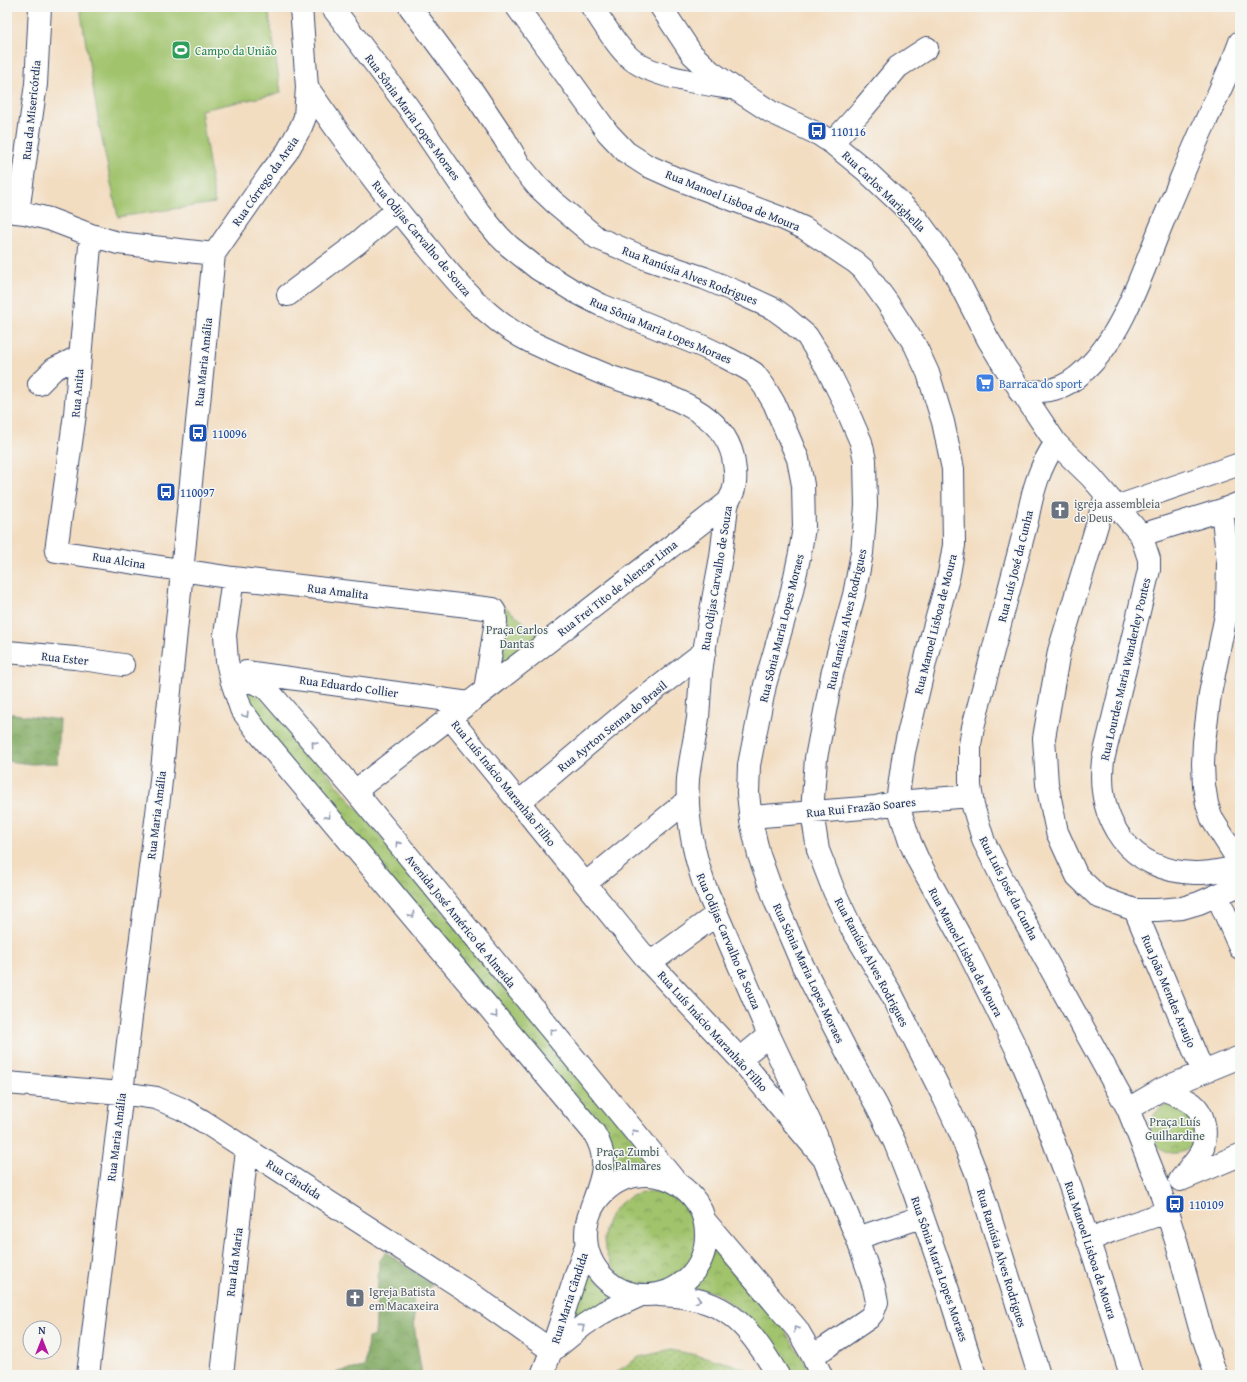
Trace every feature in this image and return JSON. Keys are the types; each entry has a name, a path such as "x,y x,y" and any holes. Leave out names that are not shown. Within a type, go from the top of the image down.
{"street":[{"name":"Rua da Misericórdia","path":"13,201 36,84 40,7"},
{"name":"Rua Córrego da Areia","path":"214,254 302,127 305,117 307,87 301,7"},
{"name":"Rua Sônia Maria Lopes Moraes","path":"332,7 408,107 479,212 509,246 538,269 572,290 602,305 725,356 746,368 754,374 764,386 774,403 798,459 803,485 804,527 791,595 765,685 750,757 748,794 751,817 759,855 776,903 802,964 895,1143 948,1290 975,1375"},
{"name":"Rua Ranúsia Alves Rodrigues","path":"410,7 474,93 504,138 519,164 537,186 554,202 597,238 647,259 704,278 761,303 785,317 807,336 842,396 861,442 865,460 864,533 855,589 832,675 820,730 816,758 812,812 818,850 834,891 851,927 892,995 959,1130 977,1175 1039,1375"},
{"name":"Rua Manoel Lisboa de Moura","path":"517,7 608,133 626,152 646,165 659,171 784,219 820,238 863,269 915,345 928,373 948,442 953,469 954,545 949,574 929,646 904,752 897,802 910,842 919,862 966,947 1017,1050 1048,1126 1088,1241 1131,1375"},
{"path":"592,7 622,49 632,60 657,72 682,80 734,88"},
{"name":"Rua Carlos Marighella","path":"661,7 692,54 710,71 771,112 820,135 832,143 859,165 917,219 949,264 988,339 1020,392 1056,443 1091,477 1141,535"},
{"path":"1020,392 1043,392 1064,387 1084,371 1099,355 1115,331 1133,295 1240,42"},
{"path":"832,143 898,67 927,48"},
{"name":"Rua Odijas Carvalho de Souza","path":"307,87 346,143 397,210 469,296 517,334 578,364 686,404 716,425 725,437 729,446 736,484 732,496 728,502 705,651 697,720 688,777 688,800 697,864 704,884 716,915 769,1035 813,1129 824,1159"},
{"path":"13,201 49,219 91,235 118,243 214,254"},
{"path":"288,295 355,245 397,210"},
{"name":"Rua Anita","path":"56,551 75,414 91,235"},
{"name":"Rua Maria Amália","path":"88,1375 160,790 214,254"},
{"path":"39,384 54,369 80,356"},
{"name":"Rua Luís José da Cunha","path":"1056,443 1042,467 1032,498 973,727 970,745 970,786 973,806 984,842 999,874 1128,1109 1159,1187 1177,1244 1200,1328 1216,1375"},
{"path":"1240,464 1111,501 1059,651 1044,738 1047,784 1057,832 1077,876 1099,897 1135,910 1157,910 1182,908 1199,903 1240,886"},
{"name":"Rua Frei Tito de Alencar Lima","path":"355,791 477,696 573,624 728,502"},
{"path":"1141,535 1231,507 1227,602 1210,694 1203,764 1207,804 1212,819 1240,862"},
{"name":"Rua Lourdes Maria Wanderley Pontes","path":"1141,535 1149,559 1149,570 1103,760 1101,776 1107,810 1115,828 1125,843 1139,856 1153,865 1167,869 1195,873 1240,867"},
{"name":"Rua Alcina","path":"56,551 182,570"},
{"name":"Rua Amalita","path":"182,570 232,578 494,610 496,621 495,627 477,696"},
{"path":"232,578 225,635 230,674 241,709 600,1142 604,1161 603,1174 586,1226 586,1246 592,1264 604,1280 620,1290 649,1295 694,1298 722,1309 749,1331 778,1375"},
{"name":"Rua Ayrton Senna do Brasil","path":"519,802 630,709 705,651"},
{"name":"Rua Ester","path":"7,652 75,658 123,665"},
{"name":"Rua Eduardo Collier","path":"230,674 477,696"},
{"name":"Avenida José Américo de Almeida","path":"230,674 266,688 355,791 677,1183"},
{"name":"Rua Luís Inácio Maranhão Filho","path":"450,718 650,963 740,1059 824,1159 857,1238 874,1287 877,1302 873,1313 865,1321 820,1352 812,1355"},
{"name":"Rua Rui Frazão Soares","path":"751,817 876,807 897,802 972,796"},
{"path":"586,883 688,800"},
{"path":"1217,895 1240,948"},
{"name":"Rua João Mendes Araujo","path":"1135,910 1203,1072"},
{"path":"650,963 716,915"},
{"path":"740,1059 769,1035"},
{"path":"1128,1109 1162,1088 1240,1057"},
{"name":"Rua Cândida","path":"7,1083 122,1093 156,1098 169,1102 203,1121 473,1295 552,1351"},
{"path":"1162,1088 1193,1104 1202,1119 1204,1129 1203,1146 1199,1156 1180,1180"},
{"name":"Rua Ida Maria","path":"222,1375 247,1150"},
{"path":"1159,1187 1180,1180 1240,1155"},
{"path":"592,1208 600,1195 612,1185 628,1178 644,1175 661,1177 677,1183 689,1193 699,1206 705,1221 707,1237 704,1252 698,1267 688,1279 675,1289 649,1295"},
{"path":"1088,1241 1111,1231 1167,1212"},
{"path":"857,1238 922,1217"},
{"path":"705,1221 797,1329 812,1355 821,1375"},
{"name":"Rua Maria Cândida","path":"542,1375 552,1351 572,1283 586,1246"},
{"name":"Rua Maria Cândida","path":"552,1351 584,1325 604,1312 649,1295"}],"green space":[{"name":"Campo da União","path":"80,7 268,7 281,93 201,110 215,203 118,217 99,125"},
{"name":"Praça Carlos Dantas","path":"505,607 541,636 495,672"},
{"name":"Praça Zumbi dos Palmares","path":"253,684 659,1170 632,1173 619,1176 606,1182 611,1167 243,703 242,689"},
{"path":"7,713 60,720 58,763 32,764 7,761"},
{"name":"Praça Luís Guilhardine","path":"1174,1103 1195,1114 1194,1145 1181,1152 1169,1152 1159,1148 1153,1139 1150,1129 1152,1118 1160,1109"},
{"name":"Praça Zumbi dos Palmares","path":"651,1192 669,1196 684,1206 694,1221 698,1239 694,1257 684,1272 669,1282 651,1286 633,1282 618,1272 608,1257 604,1239 608,1221 618,1206 633,1196"},
{"path":"711,1236 761,1293 813,1375 788,1375 737,1308 716,1293 687,1287 695,1282 709,1254"},
{"path":"386,1252 433,1285 413,1297 415,1332 422,1375 337,1375 337,1372 365,1367 368,1338 375,1336 379,1262"},
{"path":"585,1259 591,1271 598,1280 617,1294 562,1334"},
{"path":"671,1350 706,1357 745,1368 747,1375 612,1375 639,1357"}],"place":[{"name":"Campo da União","path":"181,50"},
{"name":"110116","path":"817,131"},
{"name":"Barraca do sport","path":"985,383"},
{"name":"110096","path":"198,433"},
{"name":"110097","path":"166,492"},
{"name":"igreja assembleia de Deus","path":"1060,510"},
{"name":"110109","path":"1175,1204"},
{"name":"Igreja Batista em Macaxeira","path":"355,1298"}]}
